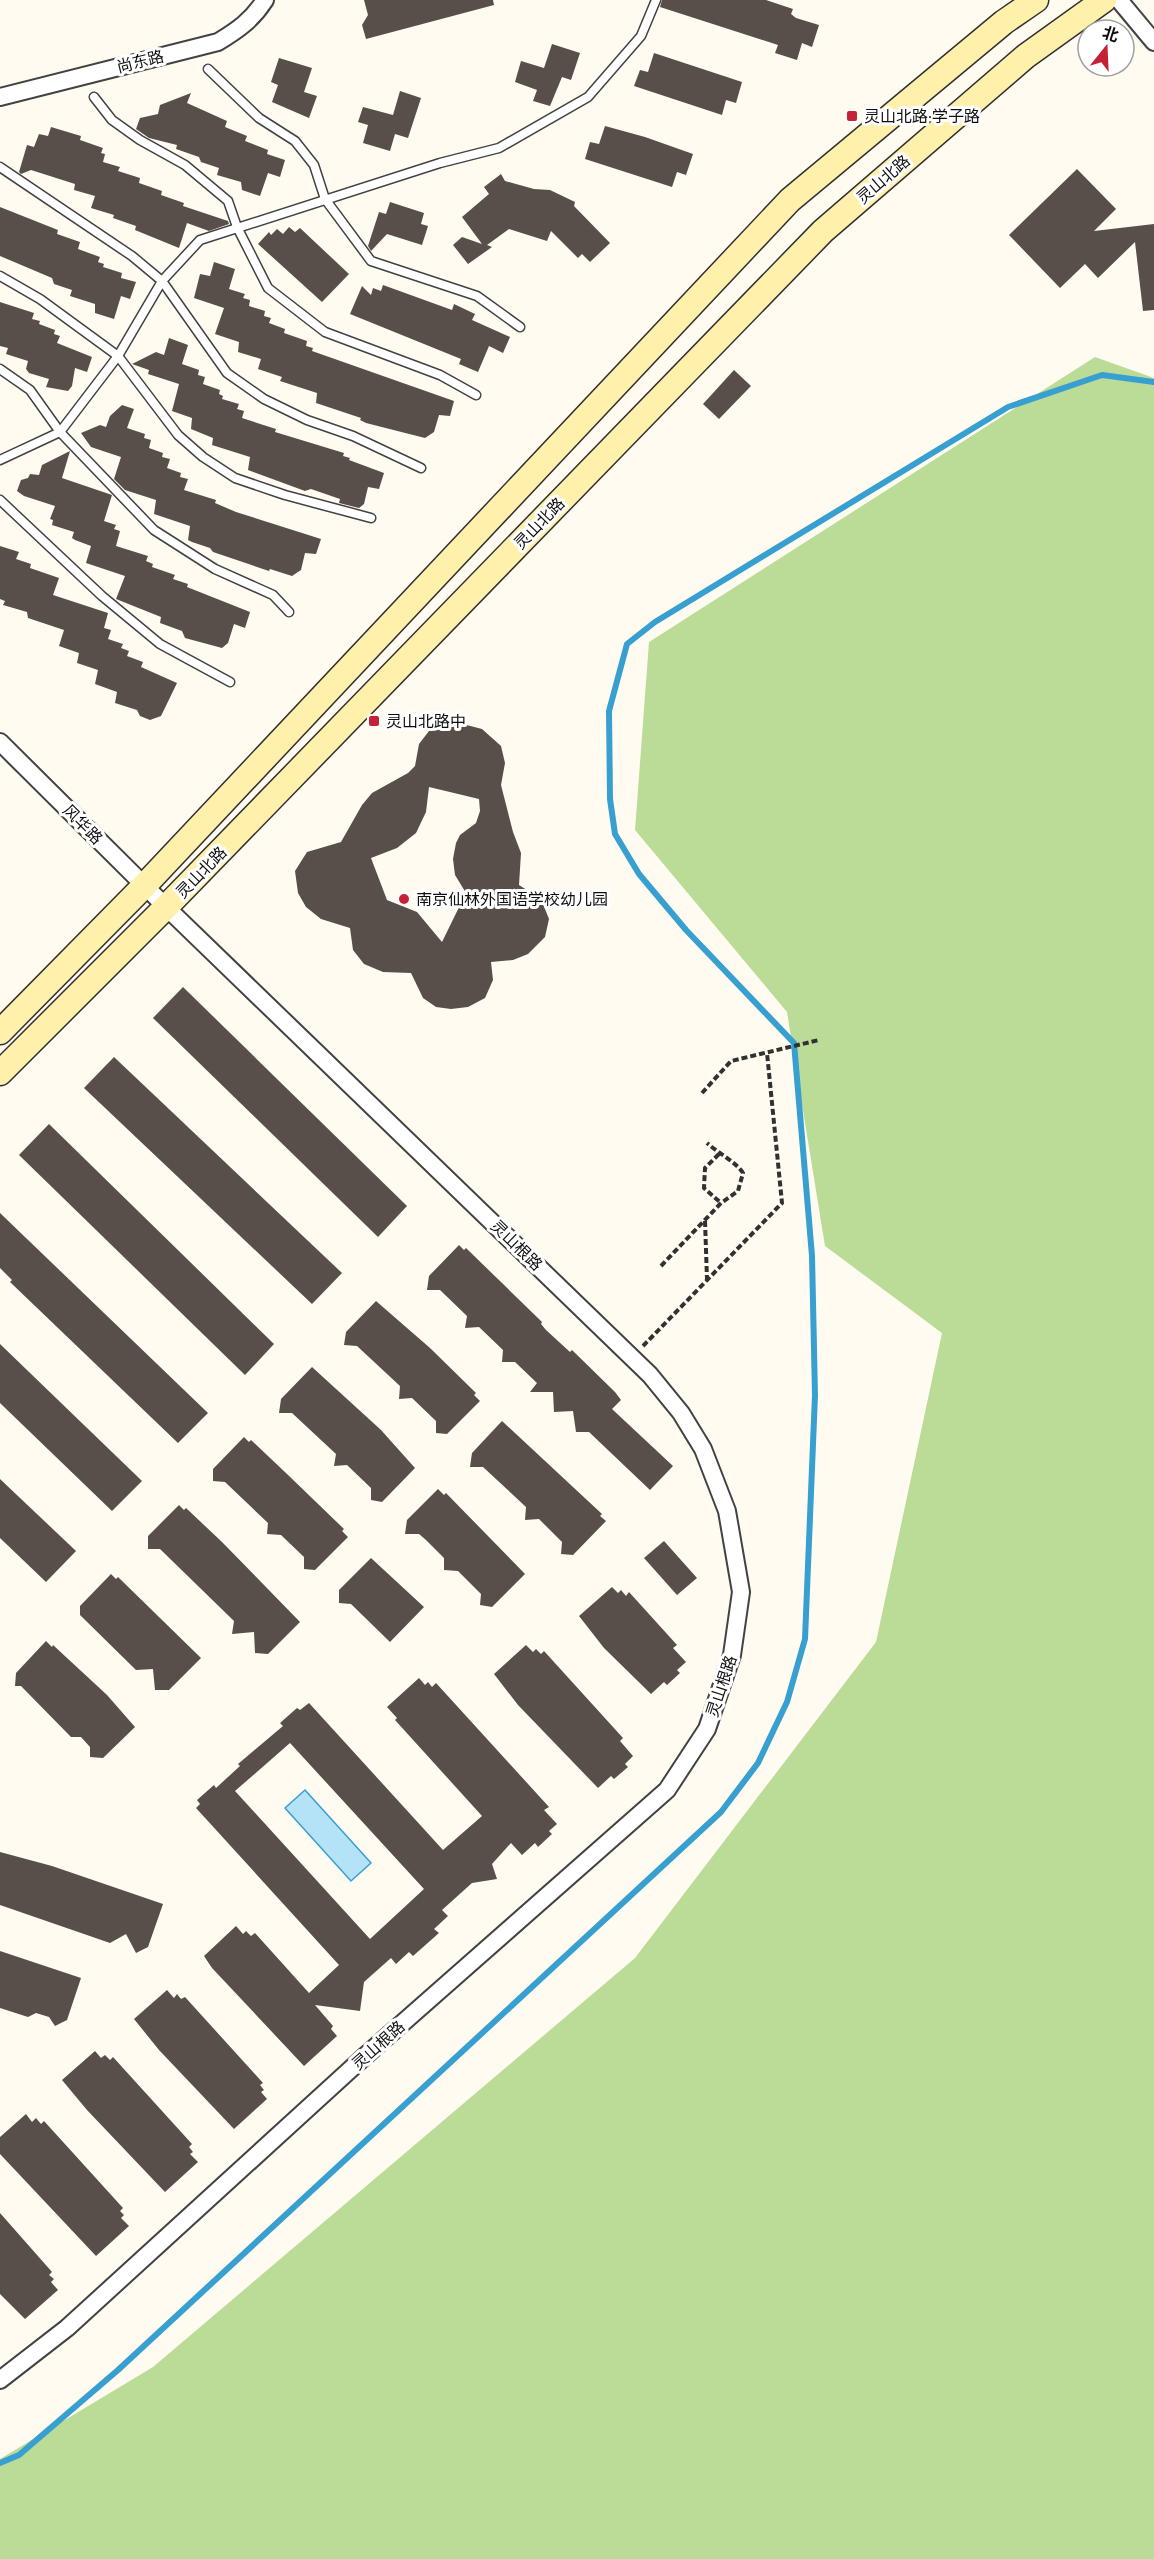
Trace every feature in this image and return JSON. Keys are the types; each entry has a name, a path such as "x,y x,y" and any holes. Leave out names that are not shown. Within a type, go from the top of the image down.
{"main road":[{"name":"灵山北路","path":"0,1032 145,885 790,200 1004,22 1036,0"},
{"name":"灵山北路","path":"0,1074 166,907 823,231 1026,56 1104,0"}],"street":[{"name":"尚东路","path":"0,97 218,42 239,30 255,17 265,0"},
{"path":"1119,0 1154,42"},
{"name":"风华路","path":"0,742 166,907"},
{"name":"灵山根路","path":"0,2380 67,2328 364,2057 667,1790 707,1728 732,1654 741,1592 727,1511 703,1449 681,1413 633,1357 166,907"}],"lane":[{"path":"0,460 60,432 118,356 162,281 200,240 440,163 499,148 588,97 641,36 656,0"},
{"path":"208,69 259,118 296,141 314,165 325,199 371,261 477,296 520,327"},
{"path":"94,97 112,120 140,140 185,165 228,201 237,227 268,288 325,333 440,375 476,395"},
{"path":"0,166 132,256 162,281 227,373 264,399 307,420 353,436 421,468"},
{"path":"0,276 40,298 118,356 178,435 203,457 235,478 285,495 371,518"},
{"path":"0,369 30,390 60,432 154,530 215,569 273,595 290,612"},
{"path":"0,500 102,596 160,644 230,682"}],"path":[{"path":"702,1092 731,1061 819,1040"},
{"path":"633,1357 782,1203 767,1053"},
{"path":"661,1266 721,1203 738,1191 743,1173 739,1167 707,1143"},
{"path":"719,1154 705,1168 704,1188 721,1203"},
{"path":"705,1220 707,1280"}],"green space":[{"path":"1095,357 1154,378 1154,2559 0,2559 0,2459 153,2367 635,1958 876,1642 942,1333 825,1246 787,1012 635,830 649,642"}],"water":[{"path":"305,1790 371,1863 351,1881 285,1808"}],"building":[{"path":"364,0 493,0 494,5 366,39 362,25 368,15"},
{"path":"662,0 766,0 793,9 791,14 796,18 819,25 812,47 802,43 797,60 775,53 778,45 660,7"},
{"path":"552,44 580,53 571,80 562,77 550,106 533,101 537,90 515,82 521,61 544,68"},
{"path":"654,53 742,82 736,103 726,100 722,115 634,86 640,70 648,72"},
{"path":"279,58 312,68 304,92 317,96 309,118 272,102 278,85 271,82"},
{"path":"400,91 421,98 408,138 395,134 390,151 363,143 368,125 358,122 363,107 393,115"},
{"path":"191,93 187,103 227,121 225,127 247,136 245,141 268,150 267,154 285,160 280,177 268,173 260,196 242,190 241,182 217,175 219,168 201,162 199,157 176,149 177,145 149,138 136,129 140,118 158,114 160,105"},
{"path":"605,126 693,154 686,175 677,172 672,187 585,159 590,142 599,144"},
{"path":"51,127 81,136 80,140 103,148 101,153 105,154 103,162 120,167 118,171 140,178 139,183 162,191 161,195 184,203 183,206 228,221 229,224 209,231 187,223 179,248 135,230 136,226 113,218 114,215 91,208 95,196 74,190 75,184 31,170 21,174 19,172 27,145 34,147 39,134 48,136"},
{"path":"1077,169 1116,209 1094,231 1154,224 1154,310 1143,311 1135,242 1098,278 1085,264 1060,288 1009,235"},
{"path":"501,174 505,181 534,189 550,190 575,202 574,206 610,243 590,262 582,254 578,258 551,231 547,241 509,229 487,245 492,247 468,264 453,245 462,237 482,244 462,217 489,194 484,187"},
{"path":"390,202 424,213 421,224 428,226 422,245 387,234 371,251 368,246 379,212 386,214"},
{"path":"0,207 58,230 57,234 80,242 78,249 100,257 98,262 104,264 103,267 122,273 121,278 136,282 130,299 121,296 114,319 95,313 95,304 70,296 72,290 54,284 52,278 0,256"},
{"path":"289,227 295,232 300,228 349,274 322,302 258,244 269,232 271,235 277,229 283,234"},
{"path":"214,262 235,269 229,289 245,294 243,298 250,300 249,306 265,311 264,316 271,318 269,323 285,329 284,333 307,341 306,346 313,348 312,351 454,401 450,416 439,415 434,432 425,438 366,423 360,420 361,418 316,403 317,393 280,381 282,377 258,369 261,359 238,352 239,342 215,334 224,308 194,298 200,274 210,276"},
{"path":"383,285 452,310 454,304 475,314 472,320 510,337 503,353 489,346 478,372 459,364 461,359 350,314 362,286 371,295 373,288 381,291"},
{"path":"0,302 34,313 32,319 55,330 54,334 60,336 57,343 92,357 87,372 75,368 72,386 68,391 46,387 49,379 29,373 26,369 28,361 6,354 8,348 0,346"},
{"path":"169,338 188,345 182,364 199,370 198,375 205,377 203,384 220,390 219,394 223,396 222,399 239,404 237,409 244,411 242,418 276,429 275,432 344,453 343,456 350,458 349,460 384,473 379,489 368,487 364,504 359,508 339,503 340,499 311,489 305,491 248,470 250,457 212,445 213,438 191,429 192,418 172,411 179,384 148,374 149,370 132,364 156,352 164,355"},
{"path":"734,370 751,386 719,419 703,404"},
{"path":"122,405 134,409 127,428 145,434 144,438 151,440 149,448 163,453 162,457 170,459 167,468 181,473 180,477 188,479 184,490 216,500 215,503 236,512 321,539 316,554 305,553 301,570 292,576 270,569 269,571 213,552 210,548 192,542 188,540 190,526 154,514 156,500 125,490 114,479 121,457 91,447 81,433 100,425 106,427 110,416"},
{"path":"70,451 62,478 112,495 104,521 116,525 114,529 120,531 116,546 148,556 146,561 153,564 152,567 175,575 173,579 188,584 187,587 250,612 245,628 234,624 228,643 222,648 185,638 182,631 160,623 161,617 116,599 125,576 86,563 91,546 72,538 74,532 52,525 53,520 50,519 55,506 24,496 17,491 21,480 28,478 30,474 39,475 42,465"},
{"path":"0,546 19,552 16,559 31,564 30,568 59,578 53,595 108,613 104,628 111,630 108,639 123,644 121,648 129,651 127,656 143,662 141,667 177,683 161,716 150,720 140,716 137,710 115,703 117,692 95,684 98,670 77,663 79,653 59,646 64,630 28,618 27,612 3,605 5,601 0,599"},
{"path":"455,722 482,729 501,746 505,763 501,785 521,853 519,885 541,899 549,919 545,937 528,954 513,960 491,962 493,980 485,998 468,1007 451,1009 436,1007 423,998 411,973 383,972 364,964 353,950 350,928 321,919 306,907 298,893 295,871 307,852 341,842 362,805 372,793 408,773 415,766 419,744 435,725","holes":["429,787 479,799 480,811 476,823 460,835 456,843 453,859 455,875 466,893 442,942 417,912 387,900 371,858 397,848 416,833 426,812"]},
{"path":"183,987 407,1206 378,1237 153,1018"},
{"path":"114,1057 342,1273 312,1304 84,1088"},
{"path":"49,1124 274,1344 245,1375 19,1155"},
{"path":"0,1213 208,1413 178,1443 10,1282 12,1280 0,1268"},
{"path":"459,1245 464,1250 466,1248 542,1322 546,1330 570,1352 572,1350 615,1392 621,1400 612,1409 673,1466 650,1490 589,1432 576,1432 573,1411 554,1412 553,1392 530,1392 537,1383 515,1362 502,1362 503,1350 479,1327 465,1328 467,1316 440,1290 427,1290 429,1276"},
{"path":"376,1301 430,1348 476,1393 474,1395 480,1401 447,1434 436,1433 436,1421 412,1398 399,1399 400,1386 357,1346 344,1345 346,1332"},
{"path":"0,1344 142,1481 112,1511 0,1403"},
{"path":"312,1367 381,1430 415,1468 382,1502 371,1500 371,1488 347,1465 334,1466 336,1454 292,1413 279,1413 281,1399"},
{"path":"502,1421 602,1514 600,1516 606,1521 573,1555 561,1554 562,1542 539,1519 525,1520 526,1507 483,1467 470,1467 472,1453"},
{"path":"244,1437 249,1442 251,1440 344,1529 342,1531 348,1537 315,1570 304,1569 304,1557 281,1535 267,1534 268,1523 225,1482 213,1481 213,1469"},
{"path":"0,1479 76,1551 46,1582 0,1538"},
{"path":"438,1489 444,1495 446,1493 525,1574 492,1607 480,1605 481,1594 458,1571 444,1570 444,1558 419,1534 405,1534 407,1520"},
{"path":"179,1505 184,1510 186,1508 222,1542 300,1622 268,1654 255,1653 254,1632 232,1634 234,1621 160,1549 148,1549 148,1536"},
{"path":"664,1541 697,1578 677,1595 644,1558"},
{"path":"371,1558 424,1607 390,1642 351,1604 339,1603 339,1590"},
{"path":"111,1574 116,1579 118,1577 201,1658 169,1690 155,1690 153,1669 136,1670 80,1615 80,1606"},
{"path":"612,1587 618,1593 621,1590 626,1596 629,1592 677,1645 673,1648 686,1662 677,1670 680,1673 667,1685 664,1682 651,1694 604,1648 579,1616"},
{"path":"46,1641 107,1695 135,1727 103,1758 90,1757 90,1747 81,1737 71,1737 21,1686 15,1686 16,1673"},
{"path":"526,1645 533,1652 536,1649 541,1654 544,1651 623,1738 620,1741 633,1756 625,1764 628,1767 614,1779 611,1776 598,1788 518,1705 494,1674"},
{"path":"419,1678 425,1685 428,1682 432,1687 436,1683 549,1807 544,1810 557,1824 549,1831 552,1834 538,1847 535,1843 522,1855 511,1843 492,1864 497,1879 472,1883 442,1910 448,1916 434,1929 439,1933 413,1956 409,1952 396,1964 391,1958 364,1982 360,2011 315,2005 333,2026 331,2029 337,2036 304,2066 212,1968 204,1956 236,1926 243,1934 246,1931 251,1936 255,1933 309,1993 339,1965 196,1808 200,1804 197,1800 214,1785 216,1788 240,1766 238,1764 283,1726 280,1723 297,1708 300,1710 309,1703 443,1850 482,1816 395,1720 397,1718 387,1707","holes":["290,1743 424,1889 370,1939 235,1791"]},
{"path":"0,1852 52,1866 163,1904 148,1947 136,1953 126,1934 110,1943 0,1905"},
{"path":"0,1951 81,1978 67,2020 55,2026 49,2017 36,2013 28,2017 0,2008"},
{"path":"167,1990 174,1998 177,1994 181,1999 185,1997 263,2083 260,2085 264,2090 261,2092 267,2099 234,2129 159,2050 134,2019"},
{"path":"95,2051 101,2058 105,2055 110,2060 113,2057 192,2144 189,2147 193,2152 190,2154 198,2162 165,2192 87,2110 62,2080"},
{"path":"26,2114 32,2122 36,2118 41,2124 44,2121 123,2208 120,2211 124,2215 121,2218 129,2226 96,2256 0,2154 0,2137"},
{"path":"0,2213 52,2272 49,2275 54,2279 51,2282 58,2290 25,2319 0,2294"}],"waterway":[{"path":"0,2463 19,2455 118,2370 721,1812 758,1763 787,1702 805,1639 815,1395 812,1256 794,1043 686,930 639,874 615,834 610,799 609,711 627,644 655,622 1008,407 1102,375 1154,382"}],"place":[{"name":"灵山北路·学子路","path":"852,116"},
{"name":"灵山北路中","path":"374,721"},
{"name":"南京仙林外国语学校幼儿园","path":"404,899"}]}
